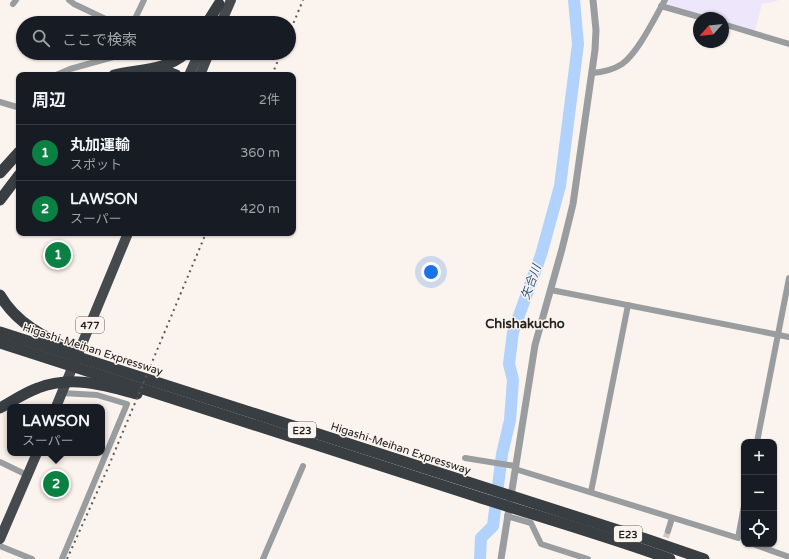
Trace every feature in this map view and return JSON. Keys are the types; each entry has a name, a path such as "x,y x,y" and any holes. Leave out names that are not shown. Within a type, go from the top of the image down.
{"highway":[{"path":"224,16 231,0"},
{"path":"211,16 220,2"},
{"path":"214,16 220,2"},
{"path":"125,72 154,69 174,60"},
{"path":"190,72 196,60"},
{"path":"201,72 206,60"},
{"path":"154,69 168,72"},
{"path":"0,166 16,153"},
{"path":"0,173 16,154"},
{"path":"0,188 16,174"},
{"path":"0,200 16,180"},
{"name":"477","path":"57,404 127,236"},
{"path":"0,295 8,307 25,324 47,337 67,355"},
{"name":"Higashi-Meihan Expressway","path":"0,332 67,355 155,396 450,483"},
{"name":"Higashi-Meihan Expressway","path":"0,343 67,355 85,370 129,383 152,382 450,483 550,515 704,559"},
{"path":"0,408 28,392 56,383 129,383"},
{"path":"0,539 36,456"},
{"name":"Higashi-Meihan Expressway","path":"550,515 670,559"}],"street":[{"path":"69,0 99,16"},
{"path":"136,16 144,0"},
{"path":"501,559 513,467 534,351 573,204 593,73 596,30 593,0"},
{"path":"593,73 612,69 625,62 644,35 663,3 693,14"},
{"path":"729,26 789,44"},
{"path":"62,72 70,68 101,60"},
{"path":"0,102 16,107"},
{"path":"758,439 789,278"},
{"path":"551,290 789,338"},
{"path":"591,492 628,305"},
{"path":"62,393 97,395 127,404 62,559"},
{"path":"465,458 513,467 741,539"},
{"path":"0,462 28,475"},
{"path":"264,559 303,466"},
{"path":"507,516 531,523 541,544 588,559"},
{"path":"668,531 672,518"},
{"path":"0,546 32,559"},
{"path":"761,547 789,557"}],"shaded area":[{"path":"668,0 779,0 762,4 755,31 729,23 729,12 693,12 666,4"}],"waterway":[{"name":"矢合川","path":"480,559 481,538 493,526 502,454 510,420 513,380 509,364 513,332 541,255 560,186 578,44 574,0"}],"tunnel":[{"path":"663,546 668,531"}],"railway":[{"path":"296,17 303,0"},
{"path":"273,72 278,60"},
{"path":"67,559 107,470 205,236"}],"place":[{"name":"丸加運輸","path":"58,255"},
{"name":"LAWSON","path":"56,484"}],"district":[{"name":"Chishakucho","path":"525,323"}]}
